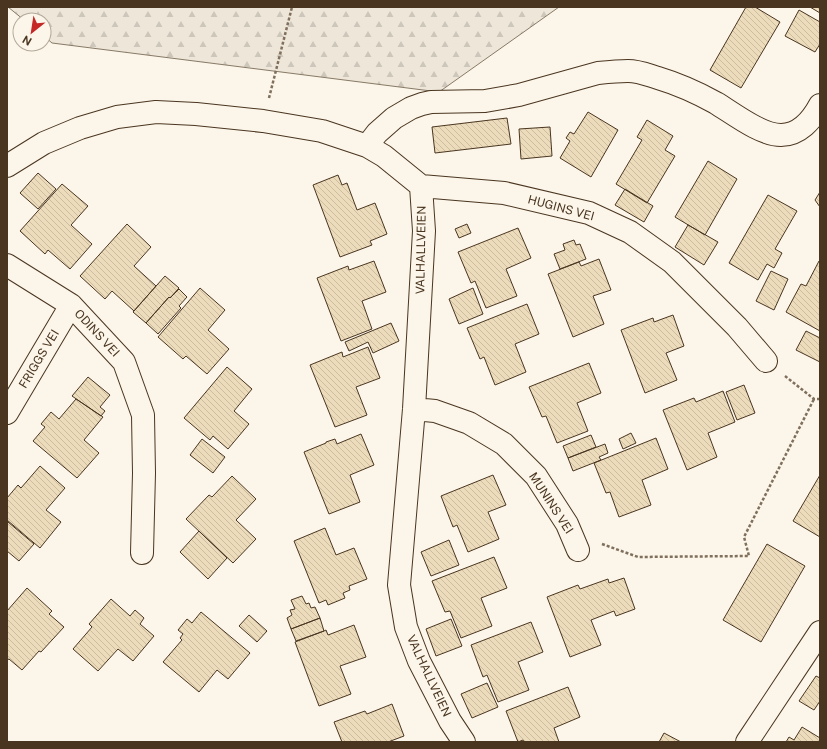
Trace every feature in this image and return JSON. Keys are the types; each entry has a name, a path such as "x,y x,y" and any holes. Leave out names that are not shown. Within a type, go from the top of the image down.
{"street":[{"path":"367,146 377,133 394,118 411,108 422,104 431,102 485,101 519,95 598,73 611,72 628,71 642,73 670,82 693,91 756,128 771,134 782,135 801,129 818,112"},
{"path":"7,166 44,143 80,128 117,117 156,112 196,114 264,121 322,131 367,146 384,156 421,186"},
{"name":"HUGINS VEI","path":"421,186 504,193 589,213 630,232 672,262 737,327 766,361"},
{"name":"VALHALLVEIEN","path":"421,186 424,231 414,409 399,585 406,627 419,661 450,721 464,742"},
{"name":"ODINS VEI","path":"7,265 71,306 124,362 143,415 144,473 142,553"},
{"name":"FRIGGS VEI","path":"7,413 71,306"},
{"name":"MUNINS VEI","path":"414,409 435,411 469,423 504,444 536,476 567,524 574,541"},
{"path":"746,742 820,632"}],"path":[{"path":"264,121 292,7"},
{"path":"766,361 814,399 820,399"},
{"path":"574,541 638,557 749,556 744,537 814,399"}],"green space":[{"path":"8,7 559,7 439,92 52,43 52,12 14,12"}],"building":[{"path":"746,7 755,7 780,22 741,88 710,70"},
{"path":"810,7 820,7 820,13"},
{"path":"799,10 820,22 820,44 815,52 785,36"},
{"path":"588,112 618,130 591,177 560,158 570,141 566,138 570,132 574,134"},
{"path":"507,118 511,144 435,153 432,127"},
{"path":"647,120 673,136 665,150 675,156 647,203 616,184 642,140 637,137"},
{"path":"550,127 552,156 521,159 519,129"},
{"path":"708,161 737,179 705,235 675,217"},
{"path":"38,173 56,189 38,209 20,193"},
{"path":"338,175 342,185 347,183 357,210 375,203 387,234 370,241 372,245 340,257 313,185"},
{"path":"62,184 88,206 71,225 92,244 70,269 48,250 45,254 20,231"},
{"path":"625,189 653,206 644,222 615,205"},
{"path":"820,192 820,207 815,200"},
{"path":"768,195 797,211 775,249 782,253 774,268 767,264 758,280 729,263"},
{"path":"127,224 151,247 134,266 156,286 134,311 112,291 105,299 80,276"},
{"path":"467,224 471,233 459,238 455,229"},
{"path":"688,225 718,242 704,265 675,247"},
{"path":"518,228 531,258 506,269 517,296 486,308 475,281 471,283 458,252"},
{"path":"574,240 576,245 580,244 586,259 560,269 554,254 565,250 563,244"},
{"path":"599,259 611,290 593,296 604,324 573,337 548,274 579,262 581,266"},
{"path":"374,261 386,292 362,301 372,329 341,341 317,278 348,266 349,270"},
{"path":"819,261 820,331 786,312 801,284 806,286"},
{"path":"771,271 788,279 774,310 756,301"},
{"path":"165,276 179,288 146,323 133,312"},
{"path":"200,288 225,310 208,330 229,349 207,374 186,356 183,359 158,337"},
{"path":"473,288 483,314 459,324 449,299"},
{"path":"179,289 187,297 179,306 181,308 158,334 146,323 169,297 170,298"},
{"path":"527,304 539,334 515,344 526,372 495,385 484,357 480,359 467,328"},
{"path":"673,315 684,346 666,353 677,380 645,393 621,330 653,318 654,322"},
{"path":"391,323 399,341 373,353 368,342 349,351 345,342"},
{"path":"806,331 820,338 820,362 796,350"},
{"path":"368,347 380,378 356,387 367,415 335,427 310,365 342,352 343,357"},
{"path":"589,363 601,393 577,403 588,431 557,443 546,416 542,417 529,387"},
{"path":"227,367 252,389 234,411 249,424 228,449 213,436 210,440 184,418"},
{"path":"88,377 110,395 100,407 105,411 101,416 72,396"},
{"path":"744,385 755,413 737,420 726,392"},
{"path":"723,391 735,422 708,433 717,457 687,470 663,410 694,398 696,402"},
{"path":"76,399 103,417 84,440 99,453 77,478 33,441 45,427 41,424 51,412 59,419"},
{"path":"631,433 636,443 623,449 619,439"},
{"path":"361,434 374,465 350,475 360,502 329,514 304,452 335,439 337,444"},
{"path":"591,435 596,447 568,458 563,446"},
{"path":"656,438 668,469 642,480 651,505 619,517 610,492 606,493 594,463"},
{"path":"202,439 225,457 213,473 190,455"},
{"path":"605,444 608,453 599,457 601,460 573,471 568,458"},
{"path":"40,466 65,488 46,510 61,522 40,548 7,520 7,498 18,485 21,488"},
{"path":"493,475 506,505 488,512 499,539 468,552 457,525 453,527 441,496"},
{"path":"820,475 820,537 793,521"},
{"path":"232,476 256,499 236,520 256,539 233,563 186,519 209,495 212,497"},
{"path":"8,522 34,544 19,561 7,551"},
{"path":"325,528 336,555 354,548 367,579 349,586 350,590 343,593 345,598 328,605 326,600 319,603 294,541"},
{"path":"199,531 227,558 208,579 180,552"},
{"path":"449,540 459,565 431,576 421,552"},
{"path":"767,544 805,566 761,642 723,620"},
{"path":"494,557 507,588 481,598 492,626 461,638 450,611 445,612 432,581"},
{"path":"624,578 635,609 616,616 614,611 591,620 601,645 570,657 547,597 578,585 580,589 608,579 609,583"},
{"path":"27,588 52,611 49,614 64,627 22,670 9,659 7,660 7,611"},
{"path":"302,596 306,604 309,603 311,608 315,607 320,618 291,629 287,618 292,615 290,610 295,609 291,600"},
{"path":"111,599 130,616 135,610 144,618 140,624 154,636 133,661 118,649 98,671 73,649 92,627 89,624"},
{"path":"201,612 250,653 228,679 217,670 199,692 163,662 182,640 180,638 183,634 178,630 187,619 192,623"},
{"path":"249,615 267,631 257,642 239,626"},
{"path":"320,618 324,631 296,641 291,629"},
{"path":"451,619 462,646 436,656 426,629"},
{"path":"531,622 543,652 518,662 529,690 498,702 487,675 483,677 471,645"},
{"path":"354,625 366,657 340,666 351,694 319,706 295,642 326,630 328,635"},
{"path":"816,676 820,678 820,701 814,710 799,701"},
{"path":"487,683 498,707 472,718 461,694"},
{"path":"568,687 580,717 554,728 559,742 524,742 523,740 518,742 506,711"},
{"path":"392,704 404,736 388,742 342,742 334,722 365,711 367,714"},
{"path":"802,727 820,738 820,742 786,742 789,737 794,740"},
{"path":"664,733 681,742 659,742"}]}
